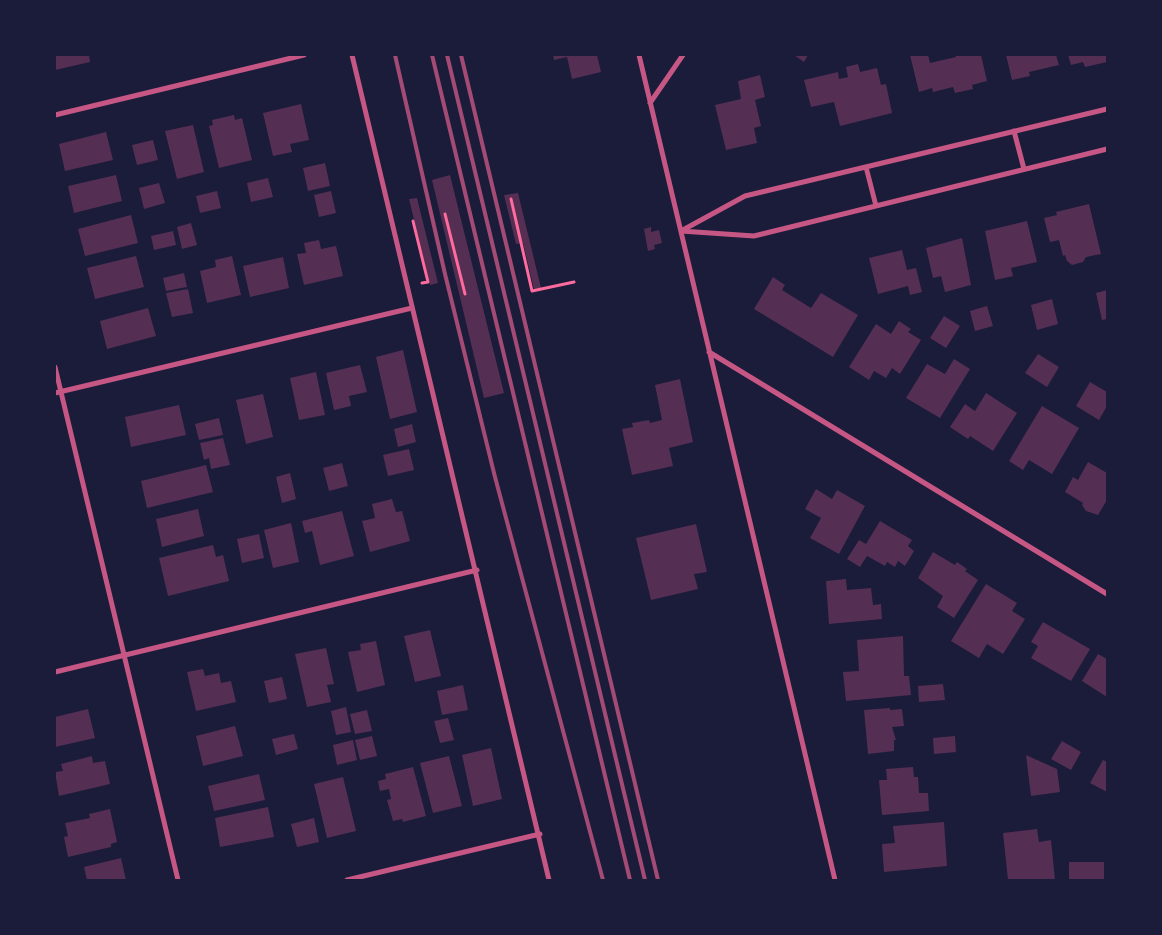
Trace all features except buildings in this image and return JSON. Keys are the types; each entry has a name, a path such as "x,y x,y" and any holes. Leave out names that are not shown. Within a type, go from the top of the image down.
{"street":[{"path":"55,115 304,55"},
{"path":"352,55 477,570 540,834 549,880"},
{"path":"639,55 835,880"},
{"path":"650,103 683,55"},
{"path":"681,231 745,196 1107,108"},
{"path":"1014,131 1024,170"},
{"path":"681,231 754,236 1107,149"},
{"path":"866,167 876,206"},
{"path":"58,392 412,308"},
{"path":"710,352 1107,594"},
{"path":"55,367 58,392 178,880"},
{"path":"55,672 477,570"},
{"path":"347,880 540,834"}],"path":[{"path":"511,199 532,291 574,282"},
{"path":"445,214 465,294"},
{"path":"413,221 428,282"}],"railway":[{"path":"395,55 445,274 495,477 603,880"},
{"path":"432,55 630,880"},
{"path":"447,55 645,880"},
{"path":"461,55 658,880"}]}
